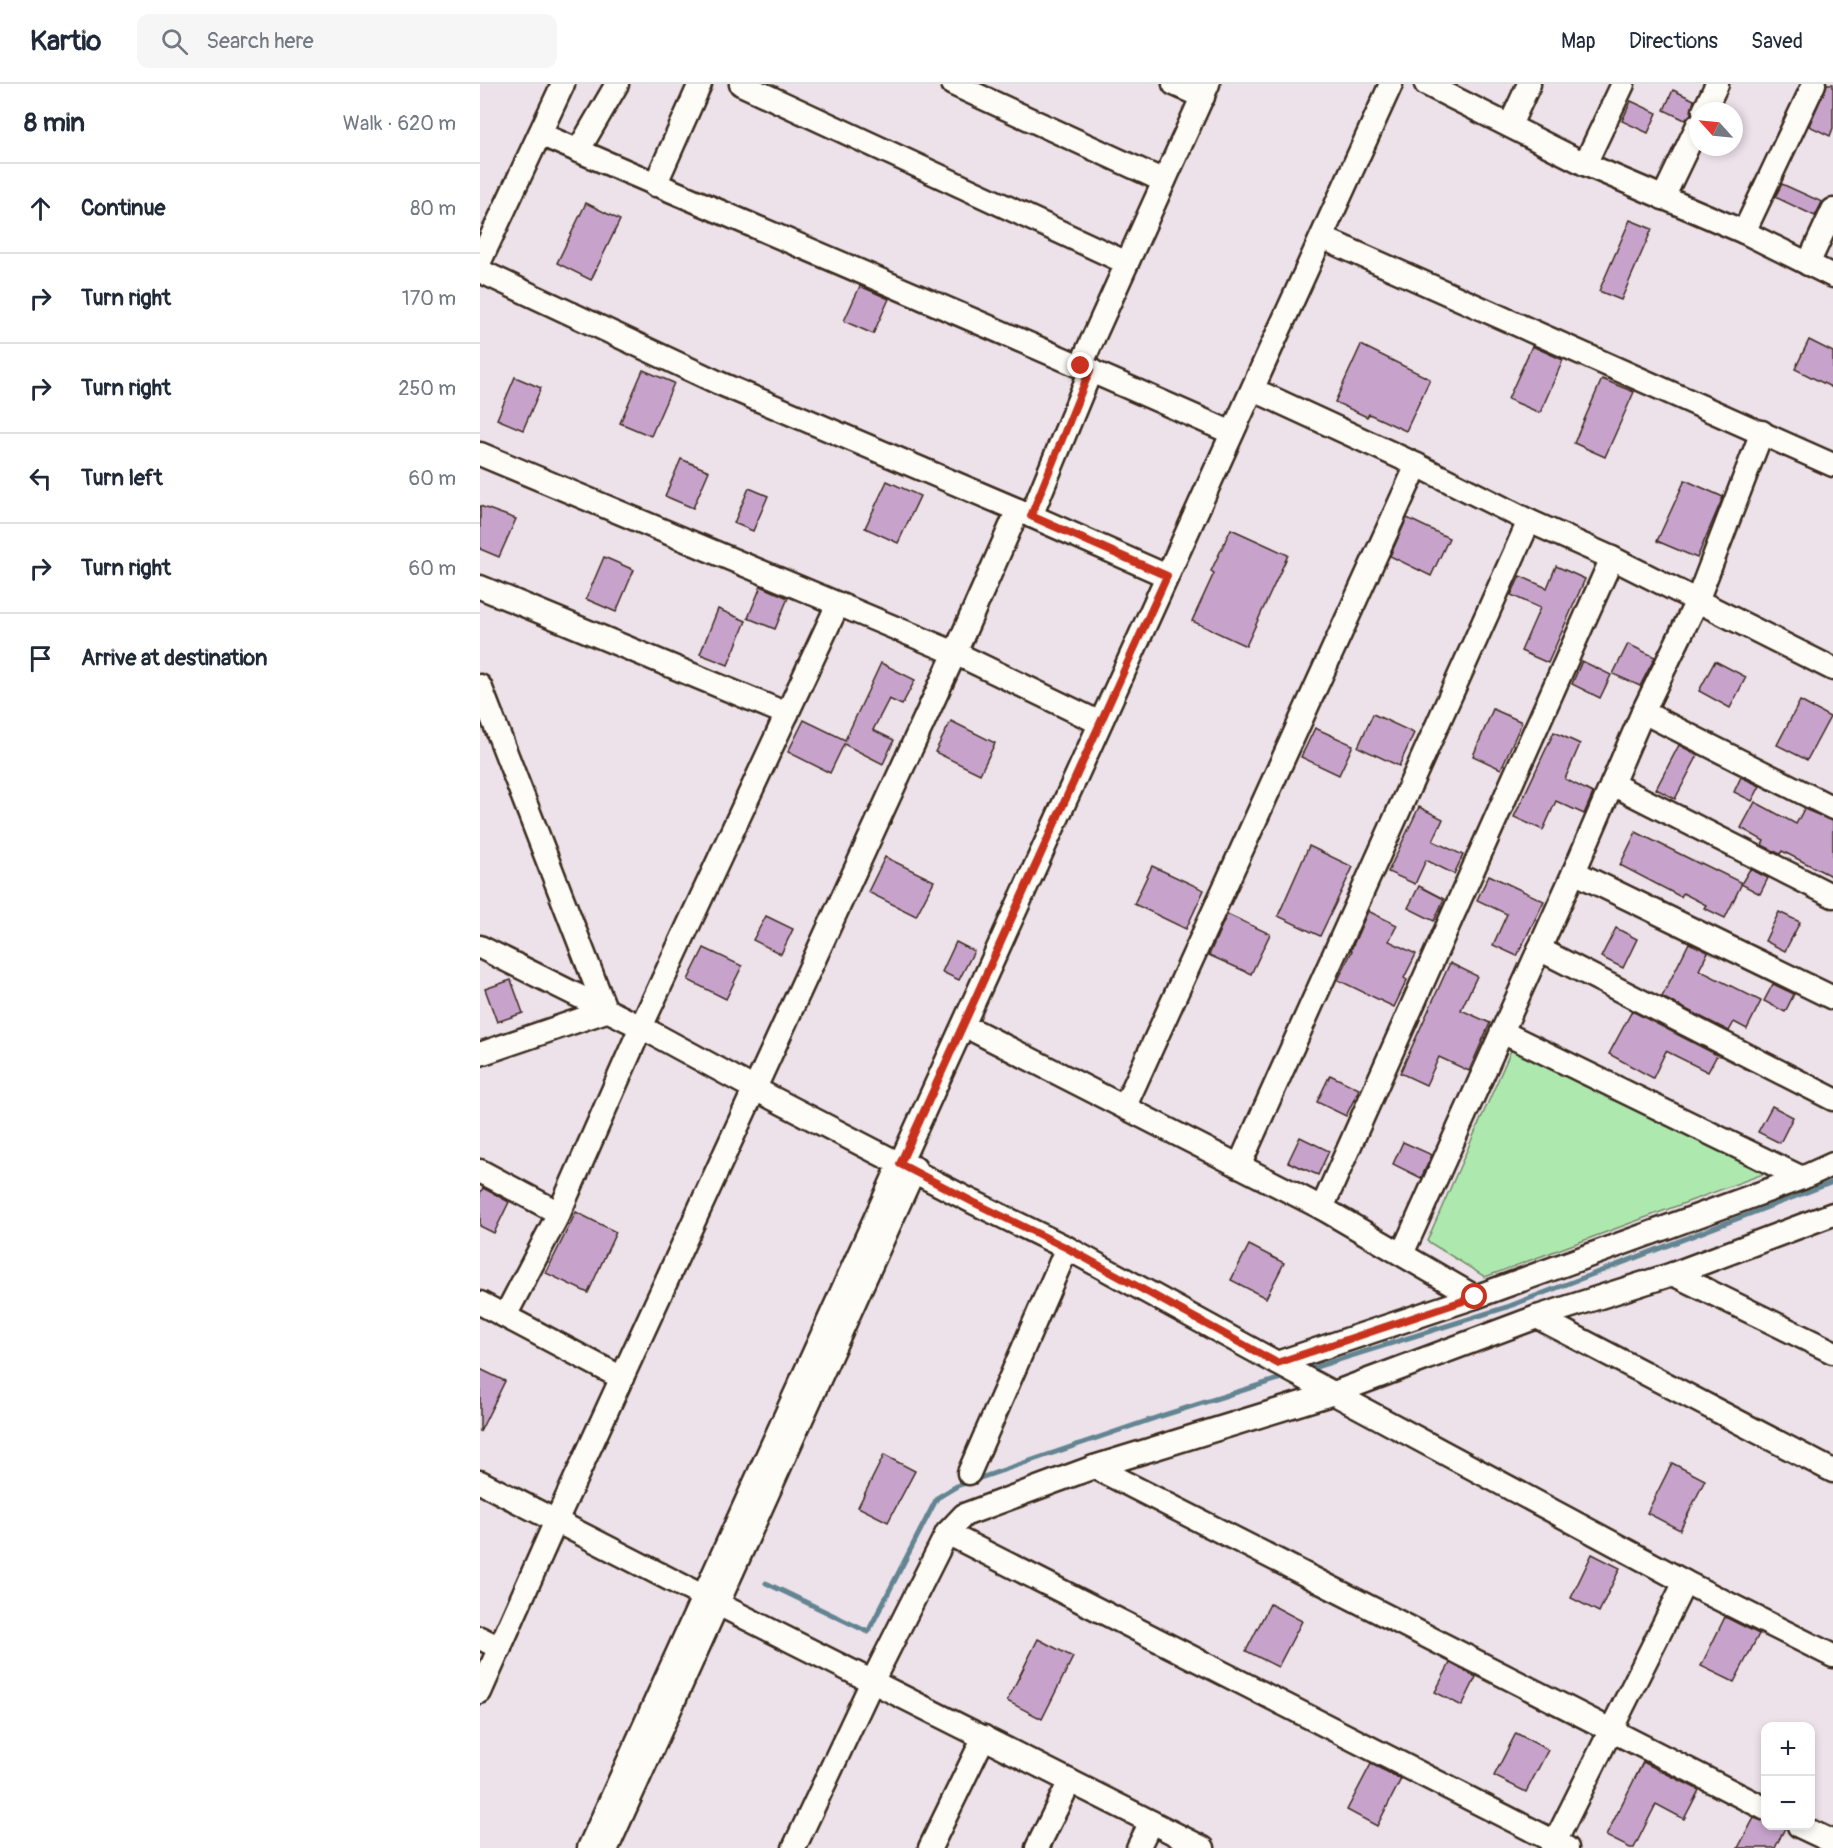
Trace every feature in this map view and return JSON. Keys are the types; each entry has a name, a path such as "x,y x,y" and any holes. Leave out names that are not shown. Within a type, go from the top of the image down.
{"street":[{"path":"480,261 563,84"},
{"path":"578,151 617,84"},
{"path":"655,185 700,84"},
{"path":"741,84 1127,263"},
{"path":"953,84 1164,182"},
{"path":"480,1692 490,1643 556,1521 955,653 1025,513 1127,263 1205,90 1174,84"},
{"path":"589,1848 710,1600 907,1168 1100,723 1391,84"},
{"path":"907,1168 977,1032 1406,84"},
{"path":"1426,84 1585,164 1744,232 1833,276"},
{"path":"1510,125 1529,84"},
{"path":"1585,164 1623,84"},
{"path":"1708,102 1717,84"},
{"path":"1744,232 1814,84"},
{"path":"540,134 1232,433"},
{"path":"1663,198 1689,144"},
{"path":"1808,264 1833,210"},
{"path":"1334,243 1833,465"},
{"path":"480,271 719,383 1167,576"},
{"path":"1265,395 1417,465 1529,522 1612,558 1833,669"},
{"path":"1402,1254 1574,872 1643,712 1697,601 1762,432"},
{"path":"480,454 955,653 1100,723"},
{"path":"1125,1106 1417,465"},
{"path":"1239,1166 1529,522"},
{"path":"1322,1208 1612,558"},
{"path":"480,586 788,714"},
{"path":"505,1316 559,1213 641,1027 838,604"},
{"path":"480,686 606,1011"},
{"path":"1643,712 1833,808"},
{"path":"1612,784 1833,896"},
{"path":"1574,872 1833,998"},
{"path":"480,947 641,1027 907,1168 1067,1248 1685,1582 1833,1656"},
{"path":"1539,949 1833,1099"},
{"path":"480,1054 606,1011"},
{"path":"977,1032 1322,1208 1475,1297"},
{"path":"1502,1032 1802,1178"},
{"path":"1277,1363 1475,1297 1802,1178 1833,1164"},
{"path":"480,1171 559,1213"},
{"path":"794,1848 872,1682 947,1533 964,1515 1094,1467 1334,1393 1537,1317 1673,1274 1833,1214"},
{"path":"969,1473 1067,1248"},
{"path":"1673,1274 1833,1352"},
{"path":"480,1303 622,1378"},
{"path":"1537,1317 1833,1471"},
{"path":"1094,1467 1761,1806"},
{"path":"480,1482 1203,1848"},
{"path":"947,1533 1558,1846 1610,1731 1685,1582"},
{"path":"607,1848 710,1600"},
{"path":"930,1848 984,1737"},
{"path":"1037,1848 1070,1781"},
{"path":"1138,1848 1151,1822"},
{"path":"1808,1830 1833,1842"}],"green space":[{"path":"1513,1046 1774,1170 1485,1277 1427,1241"}],"building":[{"path":"1827,84 1833,84 1833,128 1830,136 1809,126"},
{"path":"1673,90 1694,100 1689,102 1689,116 1685,120 1664,110"},
{"path":"1631,101 1657,113 1648,133 1622,121"},
{"path":"1782,184 1822,202 1815,216 1775,197"},
{"path":"586,203 620,220 591,280 557,263"},
{"path":"1630,220 1652,229 1621,300 1599,291"},
{"path":"860,286 889,299 873,334 844,321"},
{"path":"1809,340 1833,352 1833,388 1795,369"},
{"path":"1361,345 1430,379 1406,431 1335,402"},
{"path":"1532,346 1563,360 1540,413 1508,399"},
{"path":"643,370 674,383 651,436 620,423"},
{"path":"515,377 541,388 523,430 497,419"},
{"path":"1602,379 1634,392 1605,457 1574,443"},
{"path":"681,459 709,471 693,508 665,496"},
{"path":"1685,480 1723,497 1697,558 1657,541"},
{"path":"887,481 920,496 898,543 865,528"},
{"path":"749,488 768,496 753,531 734,523"},
{"path":"480,506 516,519 499,557 480,549"},
{"path":"1407,518 1449,538 1431,576 1390,556"},
{"path":"1231,529 1288,555 1246,646 1192,621 1214,573 1211,571"},
{"path":"604,557 634,570 616,612 586,599"},
{"path":"1556,566 1585,579 1548,663 1521,651 1540,608 1511,595 1520,576 1547,588"},
{"path":"761,586 788,598 775,629 748,618"},
{"path":"718,609 746,621 728,665 700,654"},
{"path":"1628,644 1655,657 1640,686 1613,674"},
{"path":"1582,661 1611,675 1600,698 1572,684"},
{"path":"1715,661 1746,677 1730,708 1699,691"},
{"path":"881,663 915,680 902,705 889,699 873,730 894,740 883,764 844,744 830,773 788,752 804,720 845,740"},
{"path":"1800,701 1830,717 1807,760 1777,745"},
{"path":"1493,709 1522,722 1501,769 1473,756"},
{"path":"1373,714 1414,733 1399,766 1358,747"},
{"path":"951,721 995,743 980,774 935,752"},
{"path":"1315,728 1353,745 1339,775 1301,757"},
{"path":"1554,732 1580,744 1565,779 1593,793 1584,814 1556,801 1543,830 1514,817"},
{"path":"1679,745 1698,755 1675,799 1656,789"},
{"path":"1741,777 1760,786 1752,801 1734,792"},
{"path":"1755,802 1796,824 1804,809 1833,821 1833,877 1782,851 1780,854 1762,845 1764,841 1741,828"},
{"path":"1419,807 1443,819 1433,841 1463,855 1454,874 1426,860 1415,884 1388,872"},
{"path":"1636,832 1742,883 1725,918 1704,908 1706,905 1683,893 1681,897 1620,865"},
{"path":"1309,846 1353,867 1320,936 1278,916"},
{"path":"885,857 934,881 916,916 868,892"},
{"path":"1152,866 1204,890 1186,929 1134,904"},
{"path":"1750,869 1768,878 1760,894 1741,884"},
{"path":"1489,875 1544,901 1517,956 1493,945 1507,914 1477,900"},
{"path":"1419,886 1444,899 1434,921 1408,908"},
{"path":"1368,911 1397,925 1389,941 1416,954 1404,978 1407,980 1394,1007 1338,980"},
{"path":"1779,912 1800,922 1785,951 1765,941"},
{"path":"1227,914 1270,934 1251,974 1209,955"},
{"path":"766,916 793,929 781,954 753,940"},
{"path":"1616,928 1637,939 1623,968 1601,957"},
{"path":"956,942 974,951 959,980 942,972"},
{"path":"1689,943 1708,952 1699,970 1761,1001 1747,1029 1734,1022 1729,1031 1662,997"},
{"path":"704,948 742,966 726,999 688,980"},
{"path":"1450,963 1477,976 1461,1010 1490,1023 1469,1071 1439,1057 1426,1085 1400,1073"},
{"path":"511,980 523,1013 497,1022 485,989"},
{"path":"1773,984 1794,994 1785,1012 1764,1001"},
{"path":"1632,1011 1717,1055 1708,1072 1666,1051 1653,1078 1609,1054"},
{"path":"1330,1075 1359,1089 1346,1116 1317,1102"},
{"path":"1772,1106 1793,1117 1780,1143 1758,1132"},
{"path":"1300,1137 1329,1151 1318,1175 1288,1162"},
{"path":"1403,1142 1432,1155 1421,1178 1393,1164"},
{"path":"483,1188 509,1202 494,1233 480,1226 480,1193"},
{"path":"576,1212 616,1232 588,1293 546,1273"},
{"path":"1249,1245 1284,1263 1266,1298 1231,1280"},
{"path":"480,1369 505,1381 480,1432"},
{"path":"884,1455 915,1471 888,1522 858,1507"},
{"path":"1672,1463 1705,1480 1680,1530 1647,1513"},
{"path":"1592,1554 1620,1568 1599,1612 1571,1598"},
{"path":"1270,1604 1302,1621 1278,1667 1246,1651"},
{"path":"1725,1617 1759,1634 1734,1682 1701,1666"},
{"path":"1038,1639 1073,1657 1042,1719 1007,1701"},
{"path":"1450,1663 1476,1677 1462,1706 1435,1692"},
{"path":"1516,1733 1548,1750 1526,1792 1494,1776"},
{"path":"1643,1762 1699,1790 1684,1819 1656,1804 1634,1848 1630,1848 1606,1836"},
{"path":"1371,1764 1401,1779 1377,1826 1347,1810"},
{"path":"1754,1818 1761,1820 1761,1830 1784,1830 1775,1848 1738,1848"}],"waterway":[{"path":"1306,1370 1507,1307 1833,1182"},
{"path":"766,1583 868,1632 937,1498 957,1486 1161,1416 1285,1377"}],"route":[{"path":"1081,366 1090,370 1031,516 1167,576 900,1164 1067,1248 1277,1363 1475,1297"}]}
